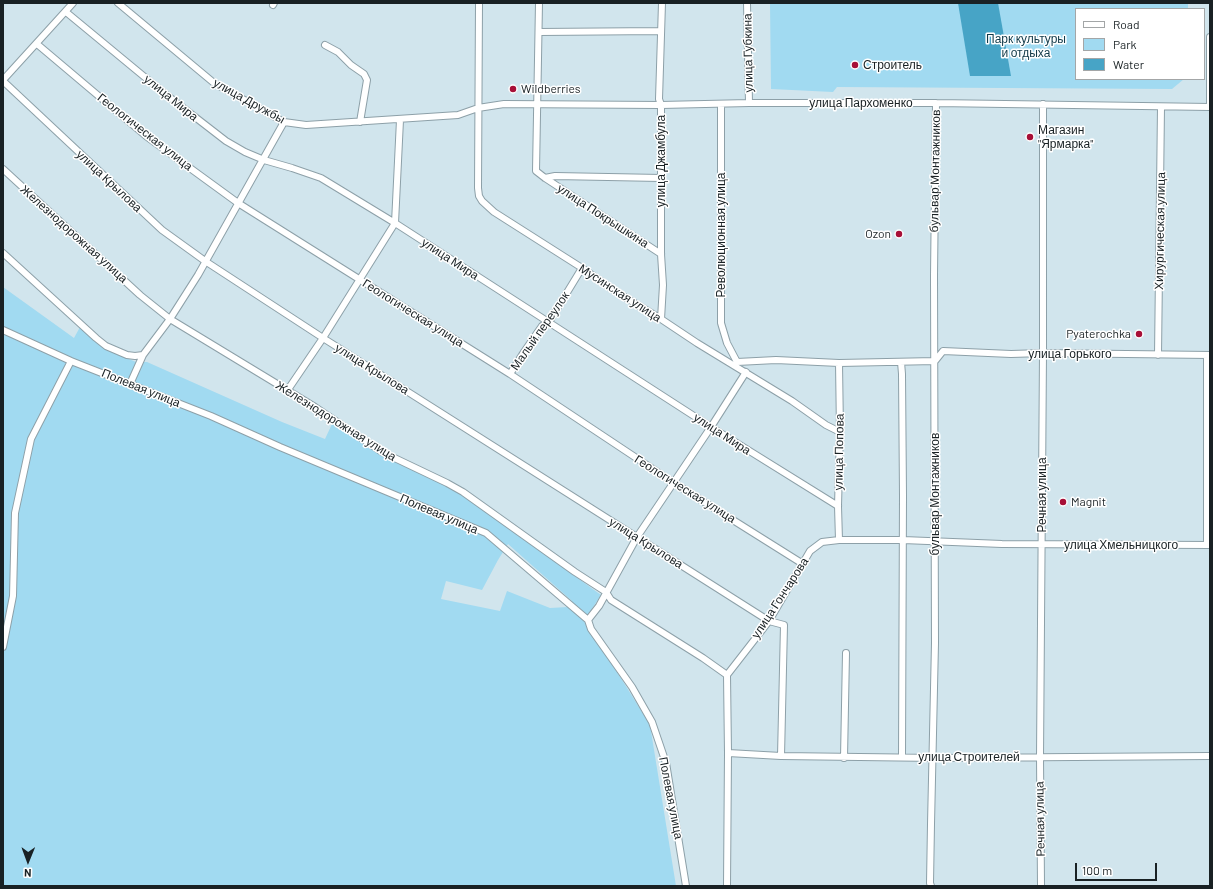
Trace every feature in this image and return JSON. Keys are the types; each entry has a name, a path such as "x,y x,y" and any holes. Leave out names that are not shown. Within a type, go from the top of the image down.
{"street":[{"path":"3,81 73,3"},
{"name":"улица Дружбы","path":"118,3 214,83 284,122 306,125 400,120 458,115 478,108 504,104 536,104"},
{"name":"Мусинская улица","path":"479,3 478,188 479,196 482,202 494,212 625,297 697,343 736,363 746,372 792,401 826,425 840,432"},
{"name":"улица Покрышкина","path":"539,3 536,170 545,178 661,254"},
{"name":"улица Джамбула","path":"661,319 663,285 661,254 661,105 659,100 662,3"},
{"name":"улица Губкина","path":"747,3 748,103"},
{"name":"улица Мира","path":"66,12 195,118 226,141 245,152 264,160 321,178 395,223 711,427 838,506"},
{"path":"539,32 661,31"},
{"path":"1210,37 1210,107"},
{"name":"Геологическая улица","path":"36,44 146,136 238,203 510,374 674,483 804,564"},
{"path":"326,45 338,52 351,65 364,74 367,80 360,122"},
{"name":"улица Крылова","path":"3,81 162,230 205,261 323,338 769,621 784,625 781,756"},
{"name":"улица Пархоменко","path":"536,104 661,105 748,103 936,103 1210,107"},
{"name":"бульвар Монтажников","path":"931,886 935,643 934,276 936,103"},
{"name":"Революционная улица","path":"721,104 721,323 727,343 736,363"},
{"name":"Речная улица","path":"1041,886 1040,757 1043,104"},
{"name":"Хирургическая улица","path":"1158,354 1160,107"},
{"path":"287,391 323,338 395,223 400,120"},
{"path":"130,384 143,355 170,319 264,160 284,122"},
{"name":"Железнодорожная улица","path":"3,169 140,295 170,319 340,423 353,434 382,452 463,492 574,572 606,592 611,600 703,658 727,675"},
{"name":"улица Покрышкина","path":"545,178 555,176 661,178"},
{"name":"Полевая улица","path":"3,253 106,346 127,355 143,355"},
{"name":"Малый переулок","path":"510,374 542,326 549,322 582,268"},
{"name":"Полевая улица","path":"3,330 71,361 211,416 280,447 486,533 588,620 591,629 632,687 652,722 666,763 686,886"},
{"name":"улица Горького","path":"935,361 943,352 1011,354 1208,355"},
{"path":"1208,355 1208,545"},
{"path":"736,363 776,360 839,363 935,361"},
{"path":"3,647 13,596 15,512 31,439 71,361"},
{"path":"901,362 903,466 902,757"},
{"name":"улица Попова","path":"839,363 839,540"},
{"path":"588,620 599,606 637,537 746,372"},
{"name":"улица Гончарова","path":"727,675 769,621 804,564 810,551 822,542 839,540 935,541"},
{"name":"улица Хмельницкого","path":"935,541 999,544 1208,545"},
{"path":"844,758 846,653"},
{"path":"727,675 727,886"},
{"name":"улица Строителей","path":"728,753 844,758 1210,756"}],"green space":[{"name":"Парк культуры и отдыха","path":"770,3 1188,3 1188,8 1075,8 1075,80 1183,80 1172,89 837,87 833,92 771,89"},
{"path":"3,287 74,338 80,327 107,350 136,362 147,362 282,422 325,439 332,424 384,457 450,487 601,595 584,621 650,725 676,886 3,886","holes":["508,544 572,601 568,607 550,608 507,591 500,611 441,599 446,581 482,590"]}],"water":[{"path":"958,3 998,3 1011,76 970,76"}],"place":[{"name":"Строитель","path":"855,65"},
{"name":"Wildberries","path":"513,89"},
{"name":"Магазин \"Ярмарка\"","path":"1030,137"},
{"name":"Ozon","path":"899,234"},
{"name":"Pyaterochka","path":"1139,334"},
{"name":"Magnit","path":"1063,502"}]}
